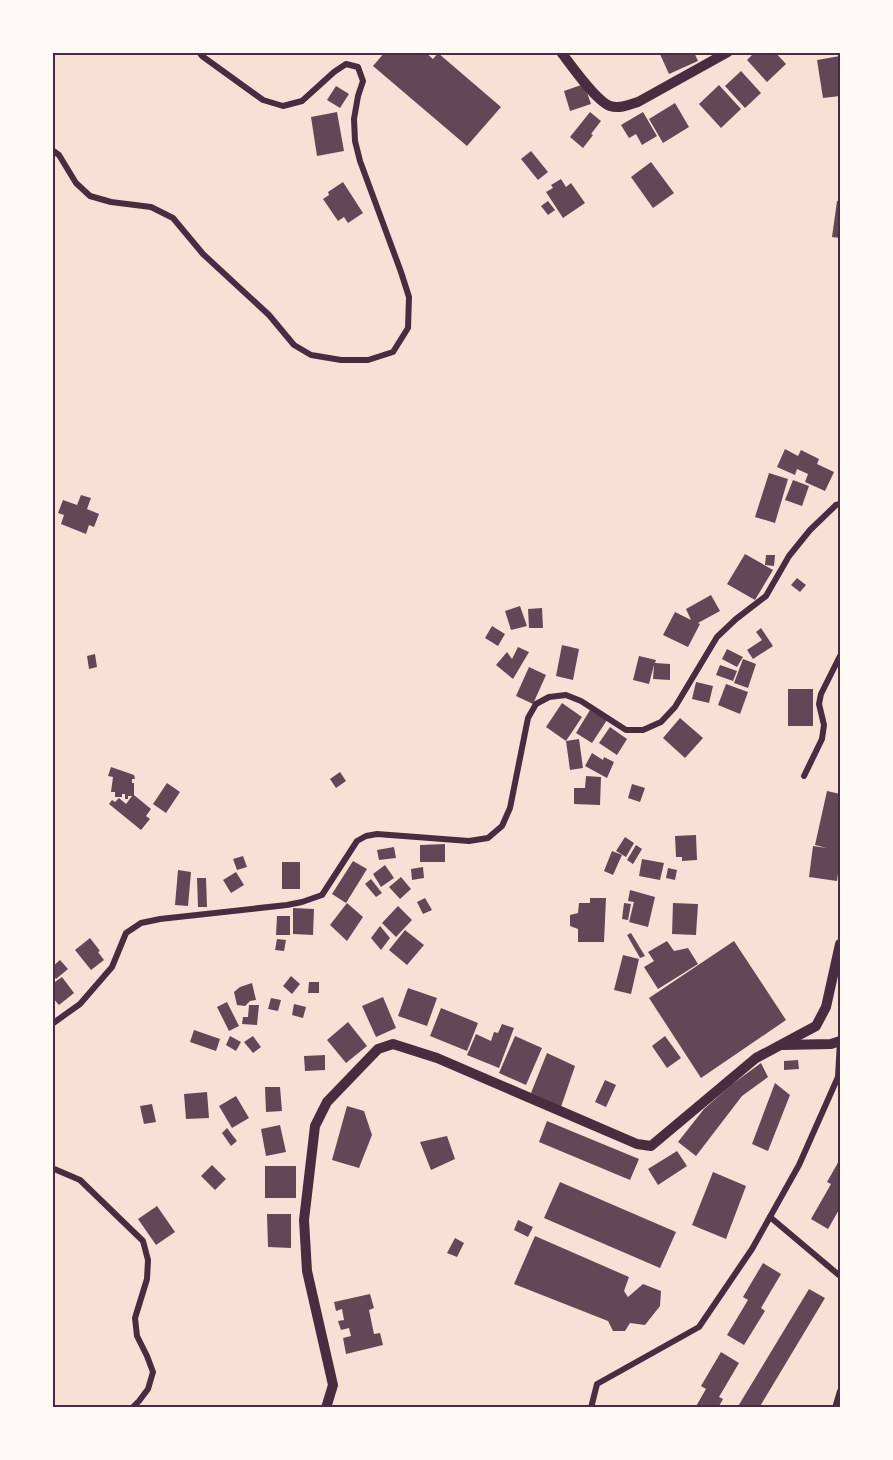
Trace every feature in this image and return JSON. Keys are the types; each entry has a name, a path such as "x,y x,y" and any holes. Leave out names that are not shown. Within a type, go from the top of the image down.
{"street":[{"path":"52,150 59,155 76,183 90,196 111,202 151,207 173,219 203,254 269,315 294,345 310,355 341,360 368,360 393,351 408,328 409,297 402,272 360,161 355,141 354,119 363,81 358,67 346,64 302,101 283,106 263,100 199,52"},
{"path":"561,52 596,97 609,106 622,107 638,102 728,52"},
{"path":"52,1024 80,1004 112,968 126,933 141,923 302,903 322,895 357,841 366,836 377,834 469,840 488,838 502,826 510,808 528,718 536,704 549,697 566,695 581,701 626,730 643,730 661,722 675,707 717,637 766,596 789,556 810,530 836,505 840,504"},
{"path":"804,776 822,739 824,724 819,704 821,694 840,656"},
{"path":"326,1407 333,1385 307,1271 304,1220 315,1126 327,1102 378,1049 393,1044 437,1058 638,1144 651,1146 756,1058 816,1026 826,1007 840,944"},
{"path":"591,1407 597,1384 699,1327 752,1249 799,1165 838,1077 840,1041 831,1044 780,1045"},
{"path":"52,1168 80,1180 142,1241 147,1260 147,1278 135,1318 137,1336 153,1372 148,1389 132,1407"},
{"path":"770,1217 840,1276"},
{"path":"835,1407 840,1391"}],"building":[{"path":"385,52 425,52 433,59 438,53 501,107 467,146 373,66"},
{"path":"659,52 694,52 698,61 669,74"},
{"path":"755,52 775,52 786,64 767,82 747,60"},
{"path":"840,56 840,96 823,98 817,60"},
{"path":"741,71 761,93 745,108 725,86"},
{"path":"584,84 591,104 570,111 564,91"},
{"path":"719,85 741,109 721,128 699,104"},
{"path":"336,86 349,94 340,108 327,100"},
{"path":"675,103 689,127 663,143 649,119"},
{"path":"337,112 344,151 317,156 311,117"},
{"path":"590,112 601,121 583,148 570,137"},
{"path":"643,112 657,136 642,145 636,134 629,138 621,125"},
{"path":"531,151 548,172 538,180 521,159"},
{"path":"651,162 674,193 653,208 631,177"},
{"path":"561,179 566,187 571,183 585,203 563,218 546,192 553,188 551,185"},
{"path":"343,182 363,213 348,223 344,217 338,221 323,199 329,195 328,192"},
{"path":"548,201 555,210 548,215 541,206"},
{"path":"837,201 840,201 840,238 832,237"},
{"path":"785,449 798,456 801,450 819,459 817,464 834,472 825,491 805,482 808,474 797,469 795,475 777,467"},
{"path":"769,473 788,479 775,523 755,517"},
{"path":"793,480 809,486 802,506 785,500"},
{"path":"81,495 91,498 87,509 99,514 94,527 89,525 86,534 61,524 64,515 58,513 63,500 77,505"},
{"path":"745,554 773,570 755,600 727,584"},
{"path":"766,555 775,555 774,566 765,565"},
{"path":"797,578 806,585 800,592 791,585"},
{"path":"711,595 720,611 698,623 700,624 688,647 663,635 675,612 691,620 686,609"},
{"path":"520,606 527,626 511,630 505,611"},
{"path":"542,608 543,628 529,628 528,609"},
{"path":"492,626 505,634 498,646 485,638"},
{"path":"761,628 773,646 753,659 747,650 762,640 756,632"},
{"path":"562,645 579,649 573,680 556,676"},
{"path":"518,647 529,652 513,679 496,665 507,652 512,659"},
{"path":"727,649 743,657 737,667 722,659"},
{"path":"95,654 97,667 89,669 87,656"},
{"path":"639,656 656,660 655,663 670,664 670,680 653,679 654,665 649,684 633,680"},
{"path":"743,659 756,664 748,688 734,683"},
{"path":"720,665 737,671 733,681 716,675"},
{"path":"529,667 546,675 533,704 516,696"},
{"path":"696,682 713,686 709,703 692,699"},
{"path":"726,684 748,692 740,714 718,705"},
{"path":"788,689 813,689 813,726 788,726"},
{"path":"562,703 582,717 566,741 546,727"},
{"path":"590,710 607,720 592,743 576,733"},
{"path":"680,718 703,738 685,758 663,738"},
{"path":"610,727 627,739 617,755 599,743"},
{"path":"579,739 583,768 570,770 566,741"},
{"path":"592,753 603,760 604,757 614,762 607,778 585,766"},
{"path":"111,767 134,775 135,779 132,779 132,783 134,783 134,795 151,809 146,816 150,819 141,830 109,804 112,800 115,802 119,798 126,804 132,796 125,799 125,794 122,794 122,797 115,797 115,792 111,792 113,777 108,776"},
{"path":"340,772 346,781 336,788 330,779"},
{"path":"586,776 601,777 600,805 574,804 574,788 585,788"},
{"path":"167,783 180,792 166,813 153,804"},
{"path":"632,784 645,788 640,802 628,798"},
{"path":"827,791 840,794 840,859 837,881 809,877 813,846 827,848 815,845"},
{"path":"696,835 697,860 682,861 682,857 676,857 675,836"},
{"path":"625,837 634,843 626,857 616,851"},
{"path":"445,844 445,862 420,862 420,845"},
{"path":"636,845 642,849 633,864 627,860"},
{"path":"394,847 396,858 379,860 377,850"},
{"path":"612,851 622,855 613,875 604,871"},
{"path":"243,856 247,867 237,870 233,859"},
{"path":"642,859 664,863 660,880 639,876"},
{"path":"353,861 367,869 346,903 332,894"},
{"path":"282,862 300,862 300,889 282,889"},
{"path":"385,865 394,878 381,887 373,874"},
{"path":"423,867 424,878 412,880 411,869"},
{"path":"668,868 677,870 675,880 666,878"},
{"path":"178,870 191,872 188,906 175,905"},
{"path":"236,872 244,885 231,893 223,880"},
{"path":"401,877 411,889 400,899 389,887"},
{"path":"197,878 206,878 207,907 198,907"},
{"path":"371,879 382,893 376,897 365,884"},
{"path":"630,890 655,897 648,927 629,922 634,902 628,901"},
{"path":"425,898 432,910 423,914 417,902"},
{"path":"590,898 606,898 604,942 578,942 578,929 570,926 570,915 578,913 579,903 590,903"},
{"path":"347,903 363,917 347,941 330,925"},
{"path":"624,903 631,904 628,920 622,919"},
{"path":"673,903 698,904 696,935 672,934"},
{"path":"398,906 412,920 396,937 382,923"},
{"path":"293,908 314,909 313,935 293,934"},
{"path":"277,916 290,916 290,935 276,935"},
{"path":"380,926 390,938 381,950 371,938"},
{"path":"405,930 424,945 407,965 389,950"},
{"path":"631,933 645,956 640,958 627,935"},
{"path":"90,938 104,960 91,970 75,950"},
{"path":"277,939 286,940 284,951 275,950"},
{"path":"667,941 674,951 688,948 698,964 658,989 644,967 654,961 648,952"},
{"path":"734,941 786,1020 701,1078 649,998"},
{"path":"623,955 639,959 631,994 614,990"},
{"path":"60,960 68,969 56,979 52,974 52,967"},
{"path":"291,976 300,984 292,994 283,986"},
{"path":"62,977 74,993 59,1005 52,997 52,984"},
{"path":"309,982 319,982 319,993 308,993"},
{"path":"252,983 256,1000 250,1001 245,1006 237,1005 234,992"},
{"path":"408,988 437,998 427,1026 398,1016"},
{"path":"383,997 396,1028 376,1037 362,1006"},
{"path":"271,998 281,1000 278,1011 268,1009"},
{"path":"227,1002 239,1026 229,1031 217,1007"},
{"path":"294,1004 306,1007 303,1018 292,1015"},
{"path":"249,1005 259,1005 257,1025 242,1024 243,1017 248,1017"},
{"path":"441,1008 478,1023 467,1051 430,1036"},
{"path":"348,1022 367,1046 346,1063 327,1040"},
{"path":"502,1024 514,1028 499,1068 467,1055 476,1034 491,1041 494,1032 498,1033"},
{"path":"194,1030 220,1039 216,1051 190,1042"},
{"path":"230,1036 241,1042 236,1051 226,1045"},
{"path":"253,1036 261,1047 253,1053 244,1042"},
{"path":"515,1036 542,1048 526,1085 499,1073"},
{"path":"665,1036 681,1058 667,1068 652,1046"},
{"path":"547,1053 575,1066 561,1107 531,1093"},
{"path":"325,1055 325,1070 305,1071 304,1056"},
{"path":"798,1060 799,1069 784,1070 784,1061"},
{"path":"761,1063 768,1077 742,1096 696,1156 678,1142 704,1109"},
{"path":"605,1080 616,1085 606,1107 595,1102"},
{"path":"775,1083 790,1095 768,1151 752,1144"},
{"path":"265,1087 280,1087 282,1111 266,1112"},
{"path":"207,1092 209,1118 186,1119 184,1094"},
{"path":"236,1096 249,1118 232,1128 219,1106"},
{"path":"152,1104 156,1122 144,1124 140,1106"},
{"path":"347,1106 364,1111 372,1135 359,1168 332,1160"},
{"path":"547,1121 639,1159 630,1180 539,1142"},
{"path":"280,1125 286,1152 266,1156 261,1129"},
{"path":"227,1128 237,1141 231,1146 222,1133"},
{"path":"447,1136 455,1159 431,1170 420,1142"},
{"path":"677,1151 687,1166 658,1185 648,1169"},
{"path":"840,1159 840,1208 828,1229 811,1219 831,1184 827,1182"},
{"path":"212,1165 226,1179 215,1190 201,1176"},
{"path":"265,1166 296,1166 296,1198 265,1198"},
{"path":"713,1172 746,1186 726,1239 692,1225"},
{"path":"560,1182 676,1232 660,1268 544,1218"},
{"path":"157,1206 175,1232 156,1245 138,1219"},
{"path":"267,1214 291,1214 291,1248 268,1247"},
{"path":"518,1220 533,1227 528,1237 514,1230"},
{"path":"535,1236 629,1277 624,1291 628,1297 643,1284 661,1291 660,1306 645,1325 630,1323 625,1331 613,1331 608,1321 514,1284"},
{"path":"455,1238 464,1243 457,1257 447,1253"},
{"path":"763,1263 781,1274 761,1308 765,1311 744,1345 727,1335 748,1300 743,1297"},
{"path":"809,1289 825,1298 759,1408 737,1408"},
{"path":"370,1294 374,1308 369,1310 374,1334 380,1333 383,1345 346,1354 343,1338 351,1336 349,1328 341,1330 338,1321 344,1320 342,1309 336,1311 334,1302"},
{"path":"721,1352 739,1363 719,1397 723,1399 718,1408 695,1408 706,1389 701,1386"}]}
